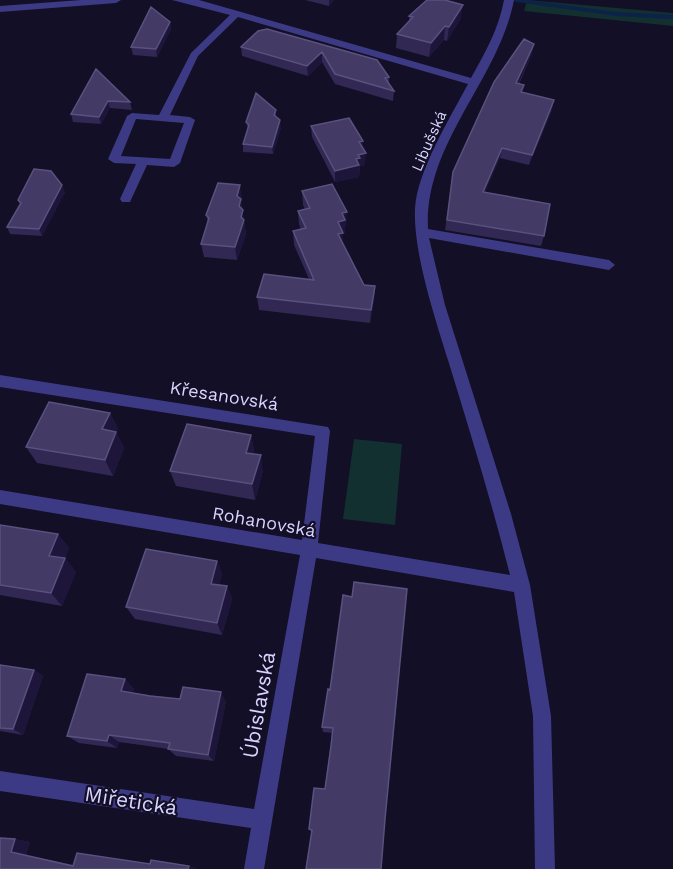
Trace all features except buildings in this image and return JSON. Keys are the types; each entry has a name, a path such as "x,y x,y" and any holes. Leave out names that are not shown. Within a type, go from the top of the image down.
{"street":[{"path":"0,9 117,0"},
{"path":"177,0 196,2 473,82"},
{"name":"Libušská","path":"509,1 494,45 435,157 421,207 422,232 438,304 503,514 521,585 542,716 545,869"},
{"path":"163,118 194,54 236,14"},
{"path":"132,116 190,120 174,163 143,161 114,159 132,116"},
{"path":"126,199 143,161"},
{"path":"422,232 609,265"},
{"name":"Křesanovská","path":"0,381 323,431 309,550"},
{"name":"Rohanovská","path":"0,497 521,585"},
{"name":"Úbislavská","path":"254,869 309,550"},
{"name":"Miřetická","path":"0,781 262,820"}],"green space":[{"path":"527,0 673,13 673,26 524,11"},
{"path":"354,439 402,444 395,525 343,519"}],"waterway":[{"path":"516,0 616,14 673,17"}]}
